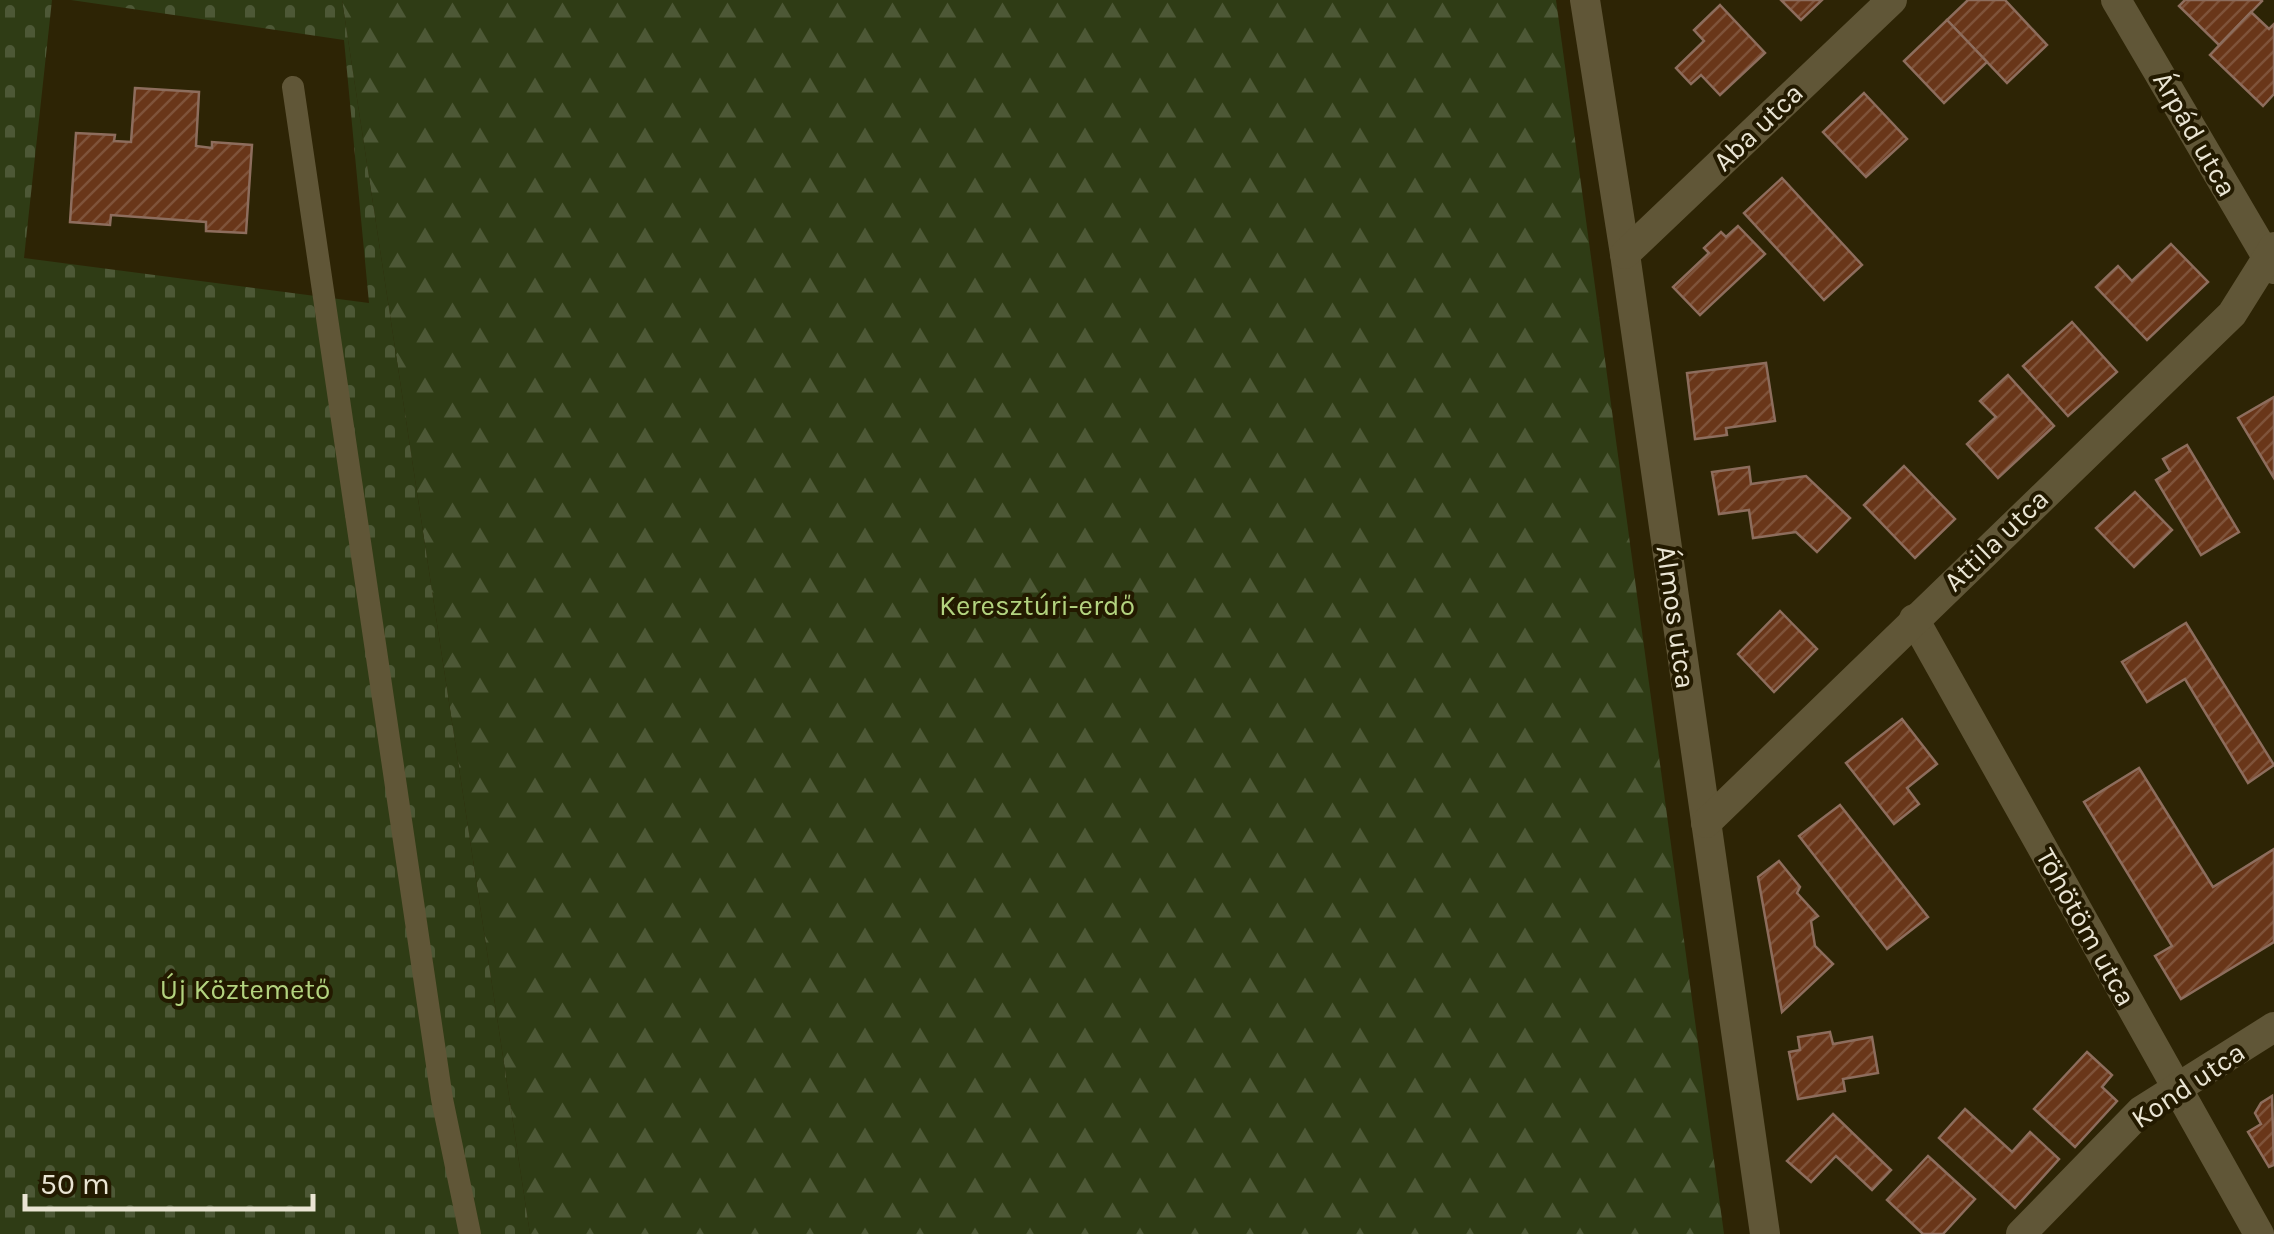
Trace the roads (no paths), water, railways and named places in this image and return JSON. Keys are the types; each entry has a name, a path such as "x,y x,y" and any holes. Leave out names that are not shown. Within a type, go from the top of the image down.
{"street":[{"name":"Álmos utca","path":"1585,0 1764,1234"},
{"name":"Aba utca","path":"1624,254 1892,0"},
{"name":"Árpád utca","path":"2116,0 2272,258"},
{"name":"Attila utca","path":"1706,824 2232,314 2272,258"},
{"name":"Töhötöm utca","path":"1914,619 2259,1234"},
{"name":"Kond utca","path":"2022,1234 2142,1111 2274,1028"}],"lane":[{"path":"293,86 440,1080 470,1234"}],"park label":[{"name":"Keresztúri-erdő","path":"1037,605"},
{"name":"Új Köztemető","path":"245,989"}]}
